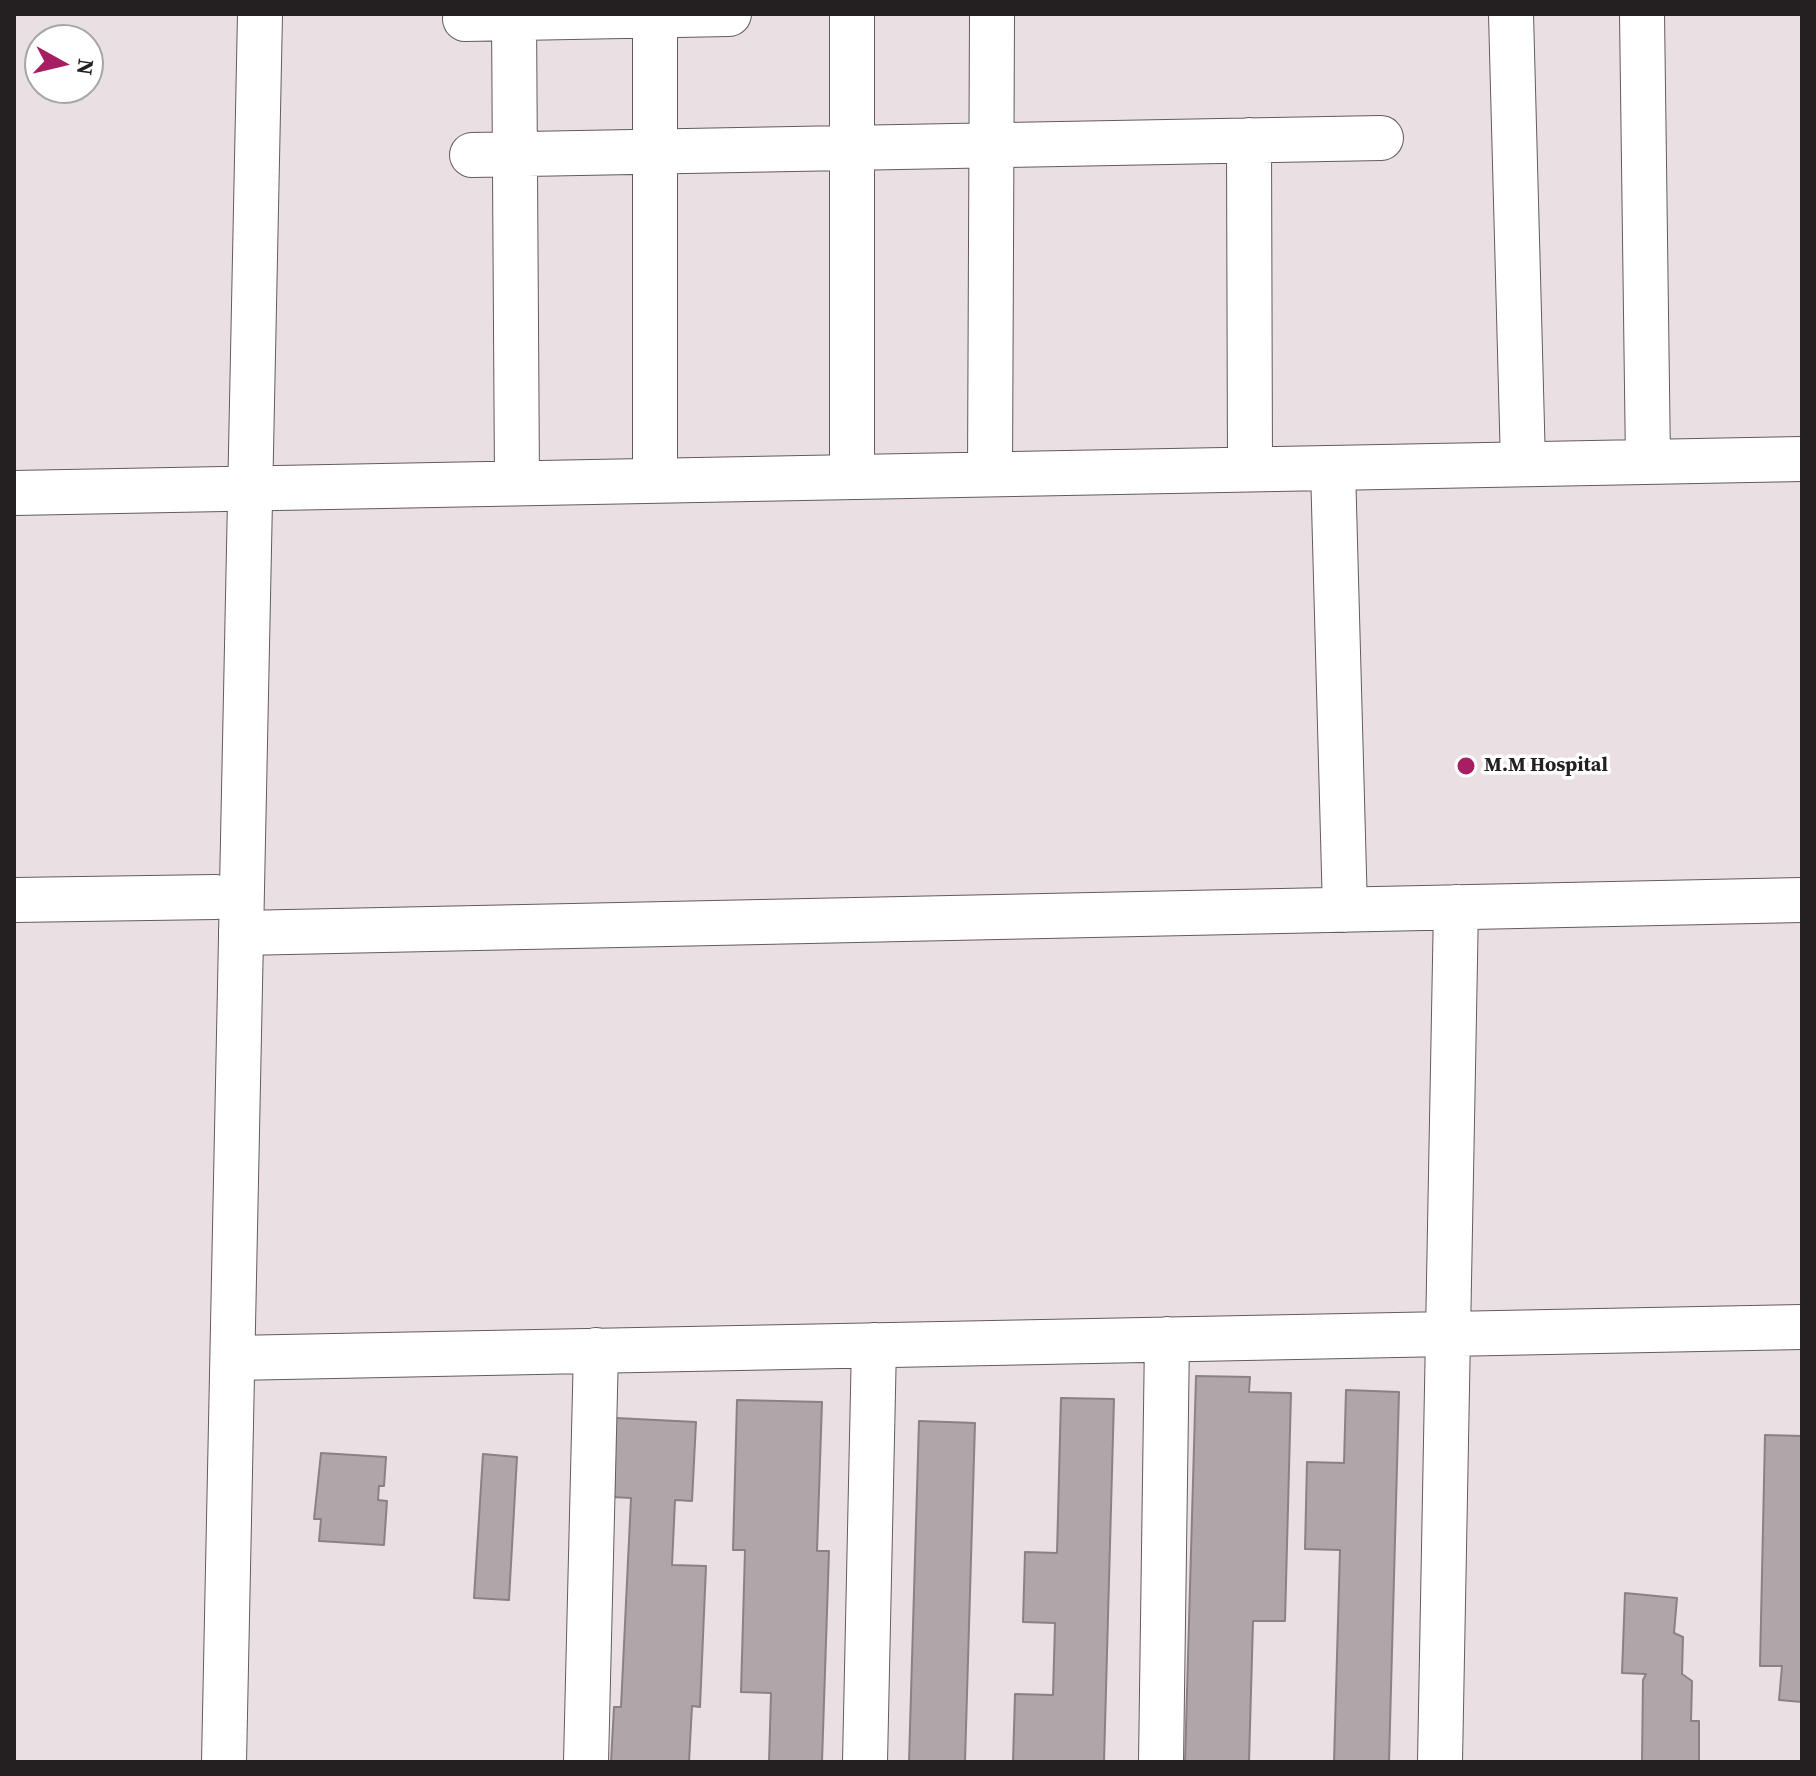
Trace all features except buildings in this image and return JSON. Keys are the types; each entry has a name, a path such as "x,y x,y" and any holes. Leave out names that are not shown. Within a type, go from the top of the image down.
{"street":[{"path":"224,1762 241,933 234,14"},
{"path":"199,1762 216,897 260,14"},
{"path":"465,19 729,14"},
{"path":"852,14 852,477"},
{"path":"990,474 992,14"},
{"path":"1511,14 1523,464"},
{"path":"1642,14 1648,462"},
{"path":"655,15 655,481"},
{"path":"514,16 517,482"},
{"path":"472,155 1381,138"},
{"path":"1249,140 1250,469"},
{"path":"14,493 1802,459"},
{"path":"1333,468 1345,910"},
{"path":"14,900 216,897"},
{"path":"241,933 1802,900"},
{"path":"1440,1762 1456,907"},
{"path":"233,1358 1802,1327"},
{"path":"1161,1762 1167,1339"},
{"path":"865,1762 874,1345"},
{"path":"586,1762 596,1350"}],"place":[{"name":"M.M Hospital","path":"1466,766"}]}
